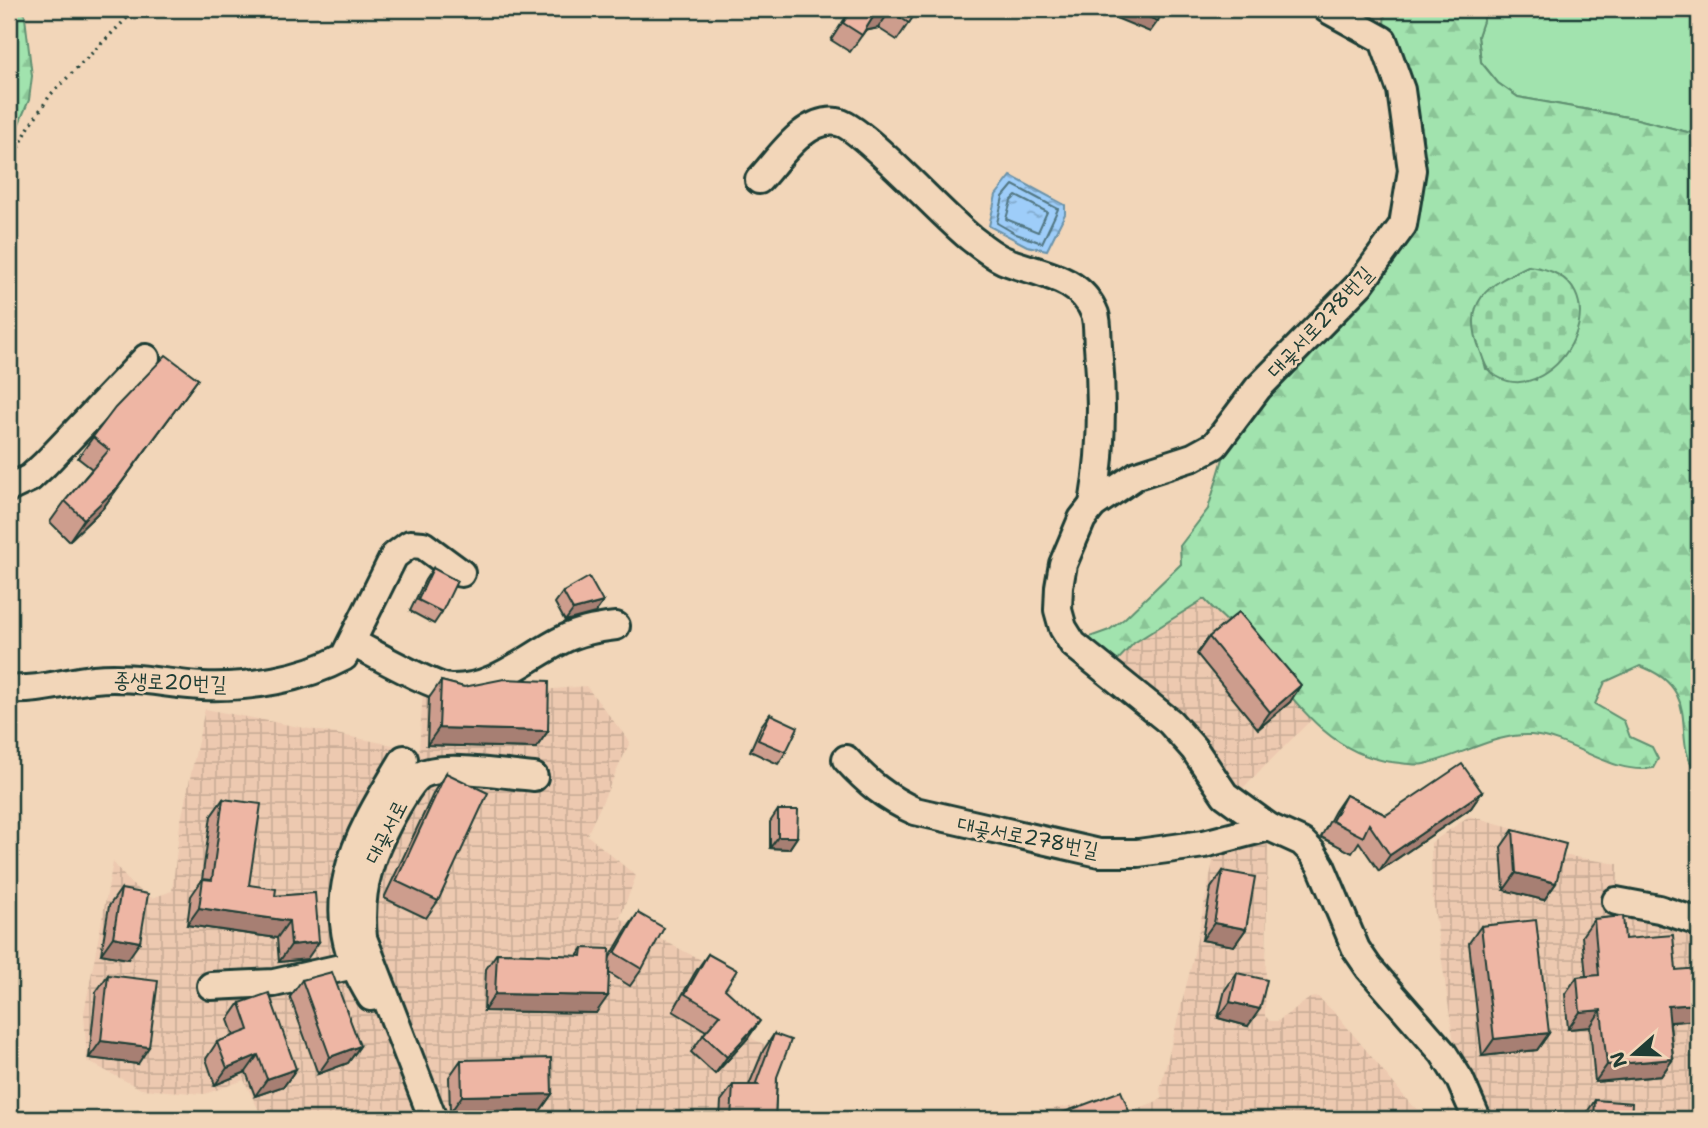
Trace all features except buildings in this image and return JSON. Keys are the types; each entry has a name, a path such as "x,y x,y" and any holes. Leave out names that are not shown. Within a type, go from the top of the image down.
{"lane":[{"name":"대곶서로278번길","path":"1332,10 1383,40 1401,90 1412,170 1403,225 1360,284 1258,388 1215,445 1193,457 1137,475 1093,505 1075,533 1063,564 1058,610 1063,628 1073,644 1136,692 1182,734 1225,795 1269,827 1303,842 1312,852 1321,866 1356,949 1443,1054 1460,1080 1477,1119"},
{"name":"대곶서로278번길","path":"759,180 799,137 818,122 854,127 971,239 1001,259 1069,283 1084,295 1095,316 1101,377 1099,463 1093,505"},
{"path":"9,488 30,478 45,464 146,358"},
{"name":"종생로20번길","path":"9,689 44,689 95,679 235,685 282,678 328,666 344,657 394,556 410,544 423,545 461,573"},
{"path":"353,643 431,683 451,688 512,673 564,639 590,629 616,626"},
{"path":"395,1016 371,996 354,965 344,926 349,863 363,827 404,759"},
{"name":"대곶서로278번길","path":"846,759 865,781 888,799 915,811 1099,853 1138,853 1204,844 1269,827"},
{"name":"대곶서로","path":"433,1119 363,938 361,918 366,873 373,851 394,813 421,775 442,771 534,777"},
{"path":"1616,901 1659,909 1699,922"},
{"path":"211,986 274,983 354,965"}],"path":[{"path":"9,166 30,125 51,94 136,9"}],"shaded area":[{"path":"1203,599 1241,635 1311,720 1236,795 1143,684 1116,662 1134,643"},
{"path":"586,686 630,742 587,835 636,876 620,918 709,964 724,975 753,1039 785,1054 769,1099 768,1119 263,1119 244,1080 205,1094 141,1089 87,1061 84,1013 113,862 131,884 152,898 172,891 180,825 205,709 419,750 423,691 533,691"},
{"path":"1469,816 1541,835 1562,855 1618,864 1617,909 1699,934 1699,1119 1489,1119 1455,1050 1432,893 1431,843"},
{"path":"1258,838 1268,842 1265,1016 1270,1021 1278,1021 1310,998 1318,997 1338,1016 1412,1106 1431,1115 1451,1108 1457,1119 1023,1119 1025,1113 1077,1105 1099,1103 1126,1109 1140,1108 1162,1099 1160,1089 1192,963 1214,857 1219,849"}],"green space":[{"path":"9,9 24,9 32,76 29,100 9,147"},
{"path":"1385,9 1487,9 1478,36 1481,62 1498,83 1518,97 1633,118 1699,135 1699,773 1690,761 1680,703 1673,689 1661,676 1640,666 1605,682 1595,704 1624,721 1630,737 1652,747 1658,759 1653,768 1623,767 1562,743 1531,735 1491,741 1437,761 1413,765 1367,756 1344,745 1325,731 1306,714 1242,636 1204,599 1134,643 1116,662 1084,639 1109,630 1124,619 1181,564 1180,546 1208,509 1225,452 1323,323 1422,177 1423,135 1415,94 1401,54 1384,25","holes":["1482,353 1537,380 1486,369"]},
{"path":"1487,9 1699,9 1699,135 1633,118 1518,97 1498,83 1481,62 1478,36"},
{"path":"1528,266 1559,275 1575,293 1580,315 1574,339 1560,360 1541,376 1519,382 1496,376 1487,368 1475,333 1474,319 1476,307 1490,288"}],"water":[{"path":"1011,176 1065,205 1065,214 1047,250 1027,246 989,226 996,195"}]}
